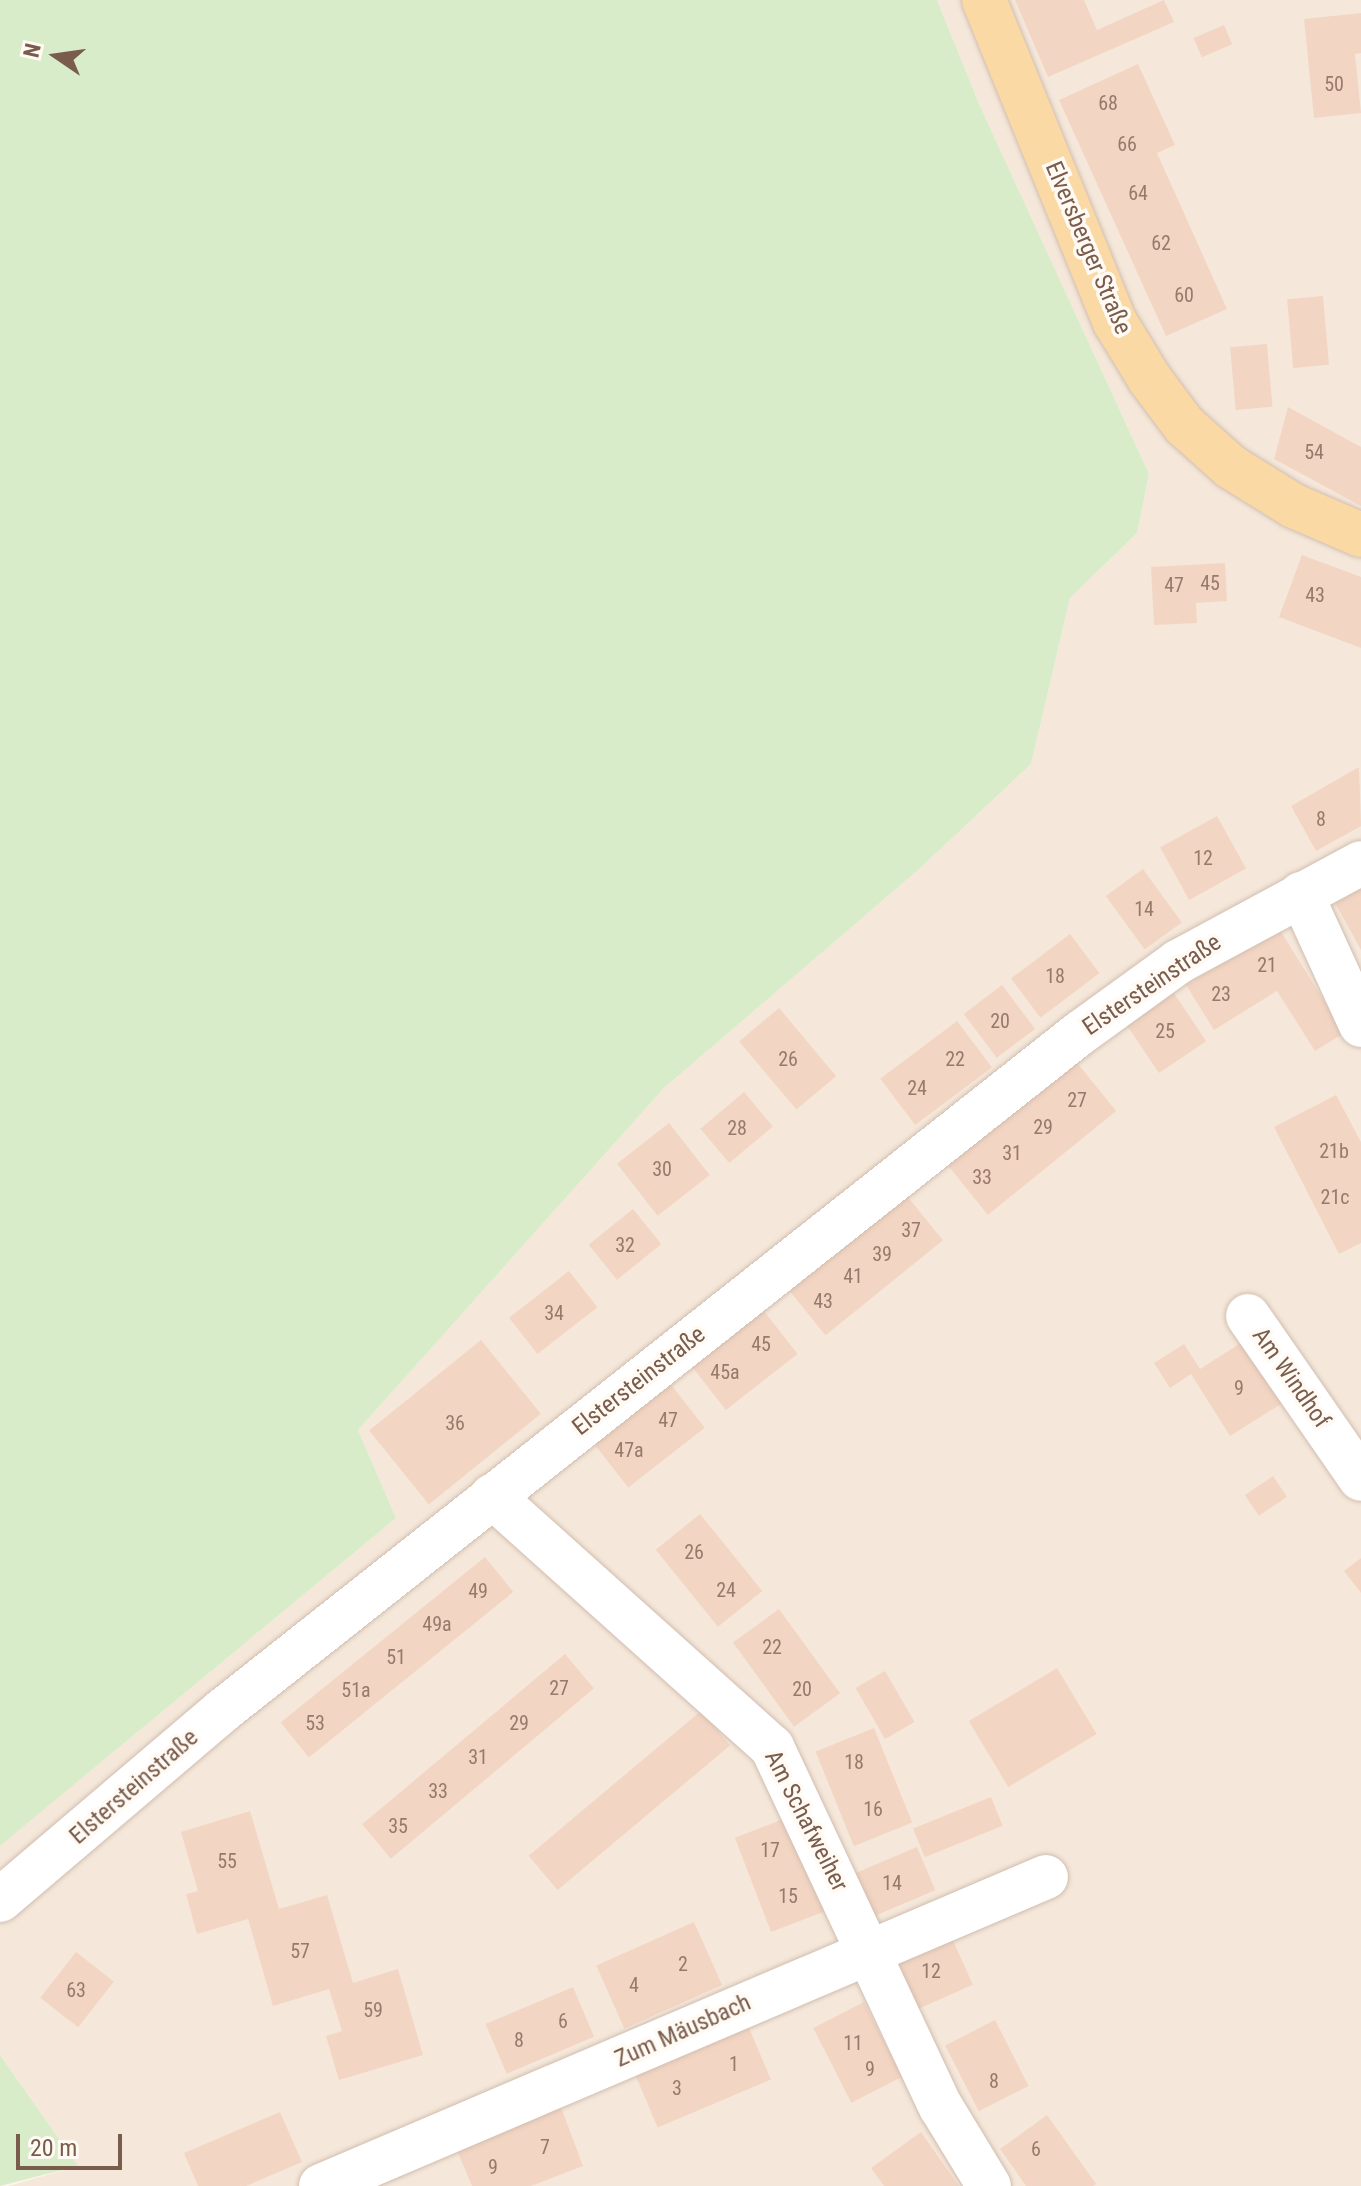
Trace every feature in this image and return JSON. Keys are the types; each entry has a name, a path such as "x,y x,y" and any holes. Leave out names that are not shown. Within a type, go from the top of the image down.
{"main road":[{"name":"Elversberger Straße","path":"984,0 1115,322 1149,378 1184,425 1231,467 1294,506 1361,535"}],"street":[{"name":"Elstersteinstraße","path":"0,1900 222,1711 1116,1006 1178,962 1361,863"},
{"path":"1301,894 1361,1025"},
{"name":"Am Windhof","path":"1248,1316 1361,1479"},
{"name":"Am Schafweiher","path":"492,1496 772,1747 941,2107 989,2186"},
{"name":"Zum Mäusbach","path":"321,2186 868,1950 1046,1877"}],"shaded area":[{"path":"937,0 1361,0 1361,2186 8,2186 78,2166 0,2055 0,1846 396,1518 358,1430 664,1088 918,870 1031,764 1070,598 1137,533 1149,474 980,106"}],"green space":[{"path":"0,0 937,0 980,106 1149,474 1137,533 1070,598 1031,764 918,870 664,1088 358,1430 396,1518 0,1846"},
{"path":"0,2055 78,2166 0,2186"}],"building":[{"path":"1015,0 1084,0 1097,30 1164,0 1174,22 1048,77"},
{"path":"1361,13 1361,53 1355,54 1361,113 1314,118 1304,19"},
{"path":"1224,25 1232,44 1202,57 1194,38"},
{"path":"1138,64 1175,145 1157,153 1227,309 1166,336 1059,100"},
{"path":"1323,296 1329,365 1293,368 1287,299"},
{"path":"1267,344 1272,407 1236,410 1230,347"},
{"path":"1288,407 1361,447 1361,506 1274,459"},
{"path":"1302,555 1361,577 1361,648 1279,617"},
{"path":"1225,563 1227,601 1196,603 1197,623 1154,625 1151,567"},
{"path":"1359,767 1361,826 1316,851 1291,806"},
{"path":"1217,816 1246,868 1189,900 1160,848"},
{"path":"1143,869 1182,922 1145,949 1106,896"},
{"path":"1361,889 1361,950 1335,903"},
{"path":"1278,927 1344,1033 1315,1051 1277,991 1214,1030 1186,985"},
{"path":"1070,934 1099,973 1040,1018 1011,979"},
{"path":"1002,985 1035,1029 997,1058 964,1014"},
{"path":"1171,989 1206,1041 1159,1073 1124,1021"},
{"path":"779,1008 836,1076 796,1110 739,1041"},
{"path":"957,1021 992,1067 915,1125 880,1079"},
{"path":"1074,1059 1116,1111 988,1215 946,1163"},
{"path":"744,1092 773,1126 729,1163 700,1129"},
{"path":"1336,1095 1361,1142 1361,1243 1339,1254 1274,1127"},
{"path":"669,1123 710,1175 658,1216 617,1164"},
{"path":"907,1196 943,1240 826,1335 790,1291"},
{"path":"633,1209 661,1244 617,1280 589,1245"},
{"path":"569,1271 597,1307 537,1354 509,1318"},
{"path":"760,1306 798,1354 726,1410 688,1362"},
{"path":"1247,1339 1286,1401 1230,1436 1191,1374 1170,1388 1154,1363 1184,1344 1200,1369"},
{"path":"481,1340 541,1414 429,1504 369,1431"},
{"path":"669,1382 705,1428 628,1487 593,1442"},
{"path":"1273,1476 1287,1497 1259,1516 1245,1495"},
{"path":"700,1514 762,1591 718,1627 656,1550"},
{"path":"485,1557 513,1592 309,1757 281,1723"},
{"path":"1361,1558 1361,1593 1344,1571"},
{"path":"779,1609 840,1693 794,1727 733,1643"},
{"path":"565,1654 594,1688 391,1859 362,1824"},
{"path":"1057,1668 1097,1734 1008,1787 969,1721"},
{"path":"885,1671 914,1722 885,1739 856,1688"},
{"path":"701,1711 730,1745 558,1890 529,1856"},
{"path":"874,1728 912,1823 854,1846 816,1752"},
{"path":"991,1797 1003,1826 925,1857 913,1828"},
{"path":"250,1811 279,1909 327,1895 353,1983 398,1969 423,2055 339,2080 326,2036 342,2031 329,1989 273,2006 248,1919 197,1934 186,1894 198,1891 181,1832"},
{"path":"789,1817 825,1911 771,1932 735,1838"},
{"path":"917,1847 935,1890 866,1920 848,1876"},
{"path":"694,1922 722,1985 624,2029 596,1966"},
{"path":"948,1929 973,1985 913,2012 888,1956"},
{"path":"76,1952 114,1982 78,2027 40,1998"},
{"path":"573,1987 594,2037 507,2074 486,2024"},
{"path":"864,2002 902,2077 851,2103 813,2028"},
{"path":"995,2020 1029,2086 979,2111 945,2045"},
{"path":"749,2028 771,2080 658,2128 636,2076"},
{"path":"561,2107 583,2166 531,2186 472,2186 456,2148"},
{"path":"280,2112 302,2162 246,2186 198,2186 184,2153"},
{"path":"1047,2115 1096,2184 1026,2186 1000,2149"},
{"path":"921,2132 959,2186 884,2186 871,2168"}]}
